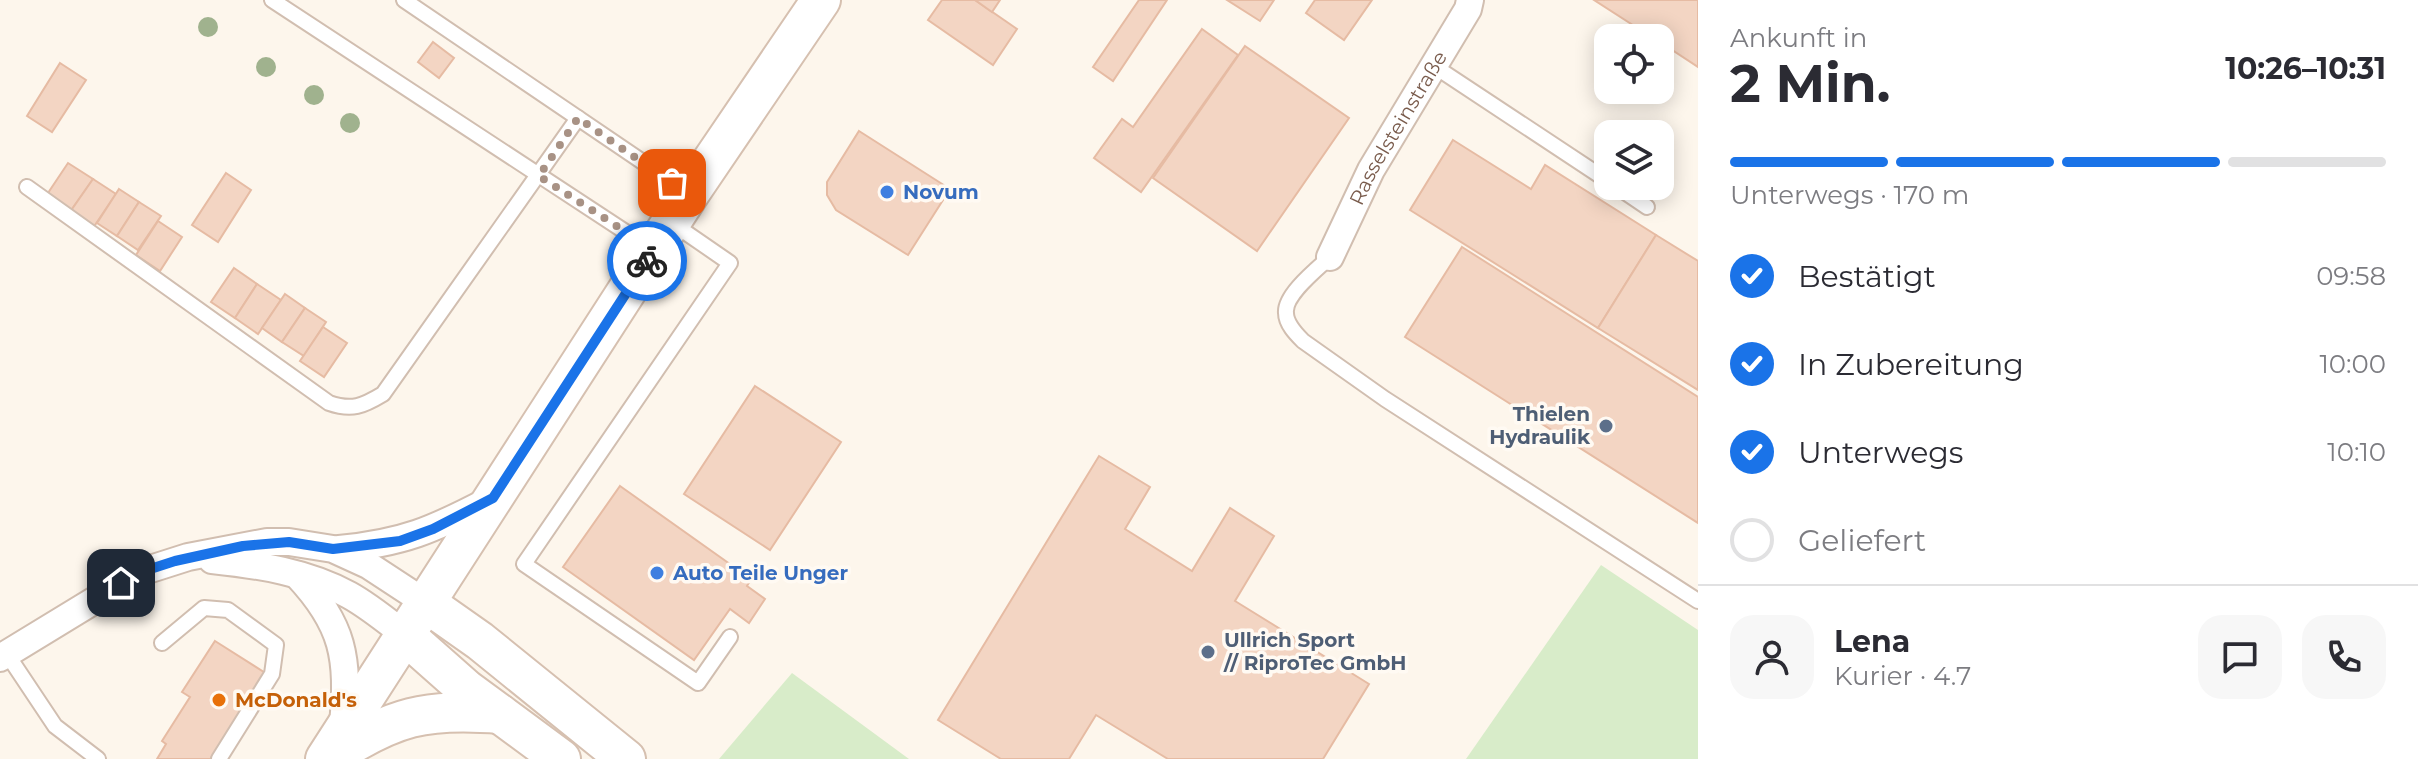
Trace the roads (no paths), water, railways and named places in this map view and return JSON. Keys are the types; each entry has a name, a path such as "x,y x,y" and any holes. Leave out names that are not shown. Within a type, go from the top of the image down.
{"street":[{"path":"332,750 671,223 821,0"},
{"name":"Rasselsteinstraße","path":"1330,257 1371,170 1468,9 1470,0"},
{"path":"4,656 141,572 188,557 267,542 333,549 380,545 408,538 493,498"},
{"path":"333,549 368,565 480,641 626,759"},
{"path":"188,557 267,567 349,595 405,635 438,666 561,759"},
{"path":"297,575 325,611 343,649 346,694 332,750"},
{"path":"332,750 421,714 448,710 500,714"}],"lane":[{"path":"272,0 539,176 671,223"},
{"path":"404,0 578,118 671,223 730,263 524,564 698,683 730,637"},
{"path":"1434,66 1594,172"},
{"path":"27,187 329,403 346,409 363,406 383,394 578,118"},
{"path":"1637,200 1647,207"},
{"path":"1330,257 1294,292 1285,313 1293,330 1303,341 1385,399 1698,601"},
{"path":"162,643 204,608 228,610 276,645 272,674 219,759"},
{"path":"4,656 55,726 98,759"}],"place":[{"name":"Novum","path":"887,192"},
{"name":"Thielen Hydraulik","path":"1606,426"},
{"name":"Auto Teile Unger","path":"657,573"},
{"name":"Ullrich Sport // RiproTec GmbH","path":"1208,652"},
{"name":"McDonald's","path":"219,700"}]}
